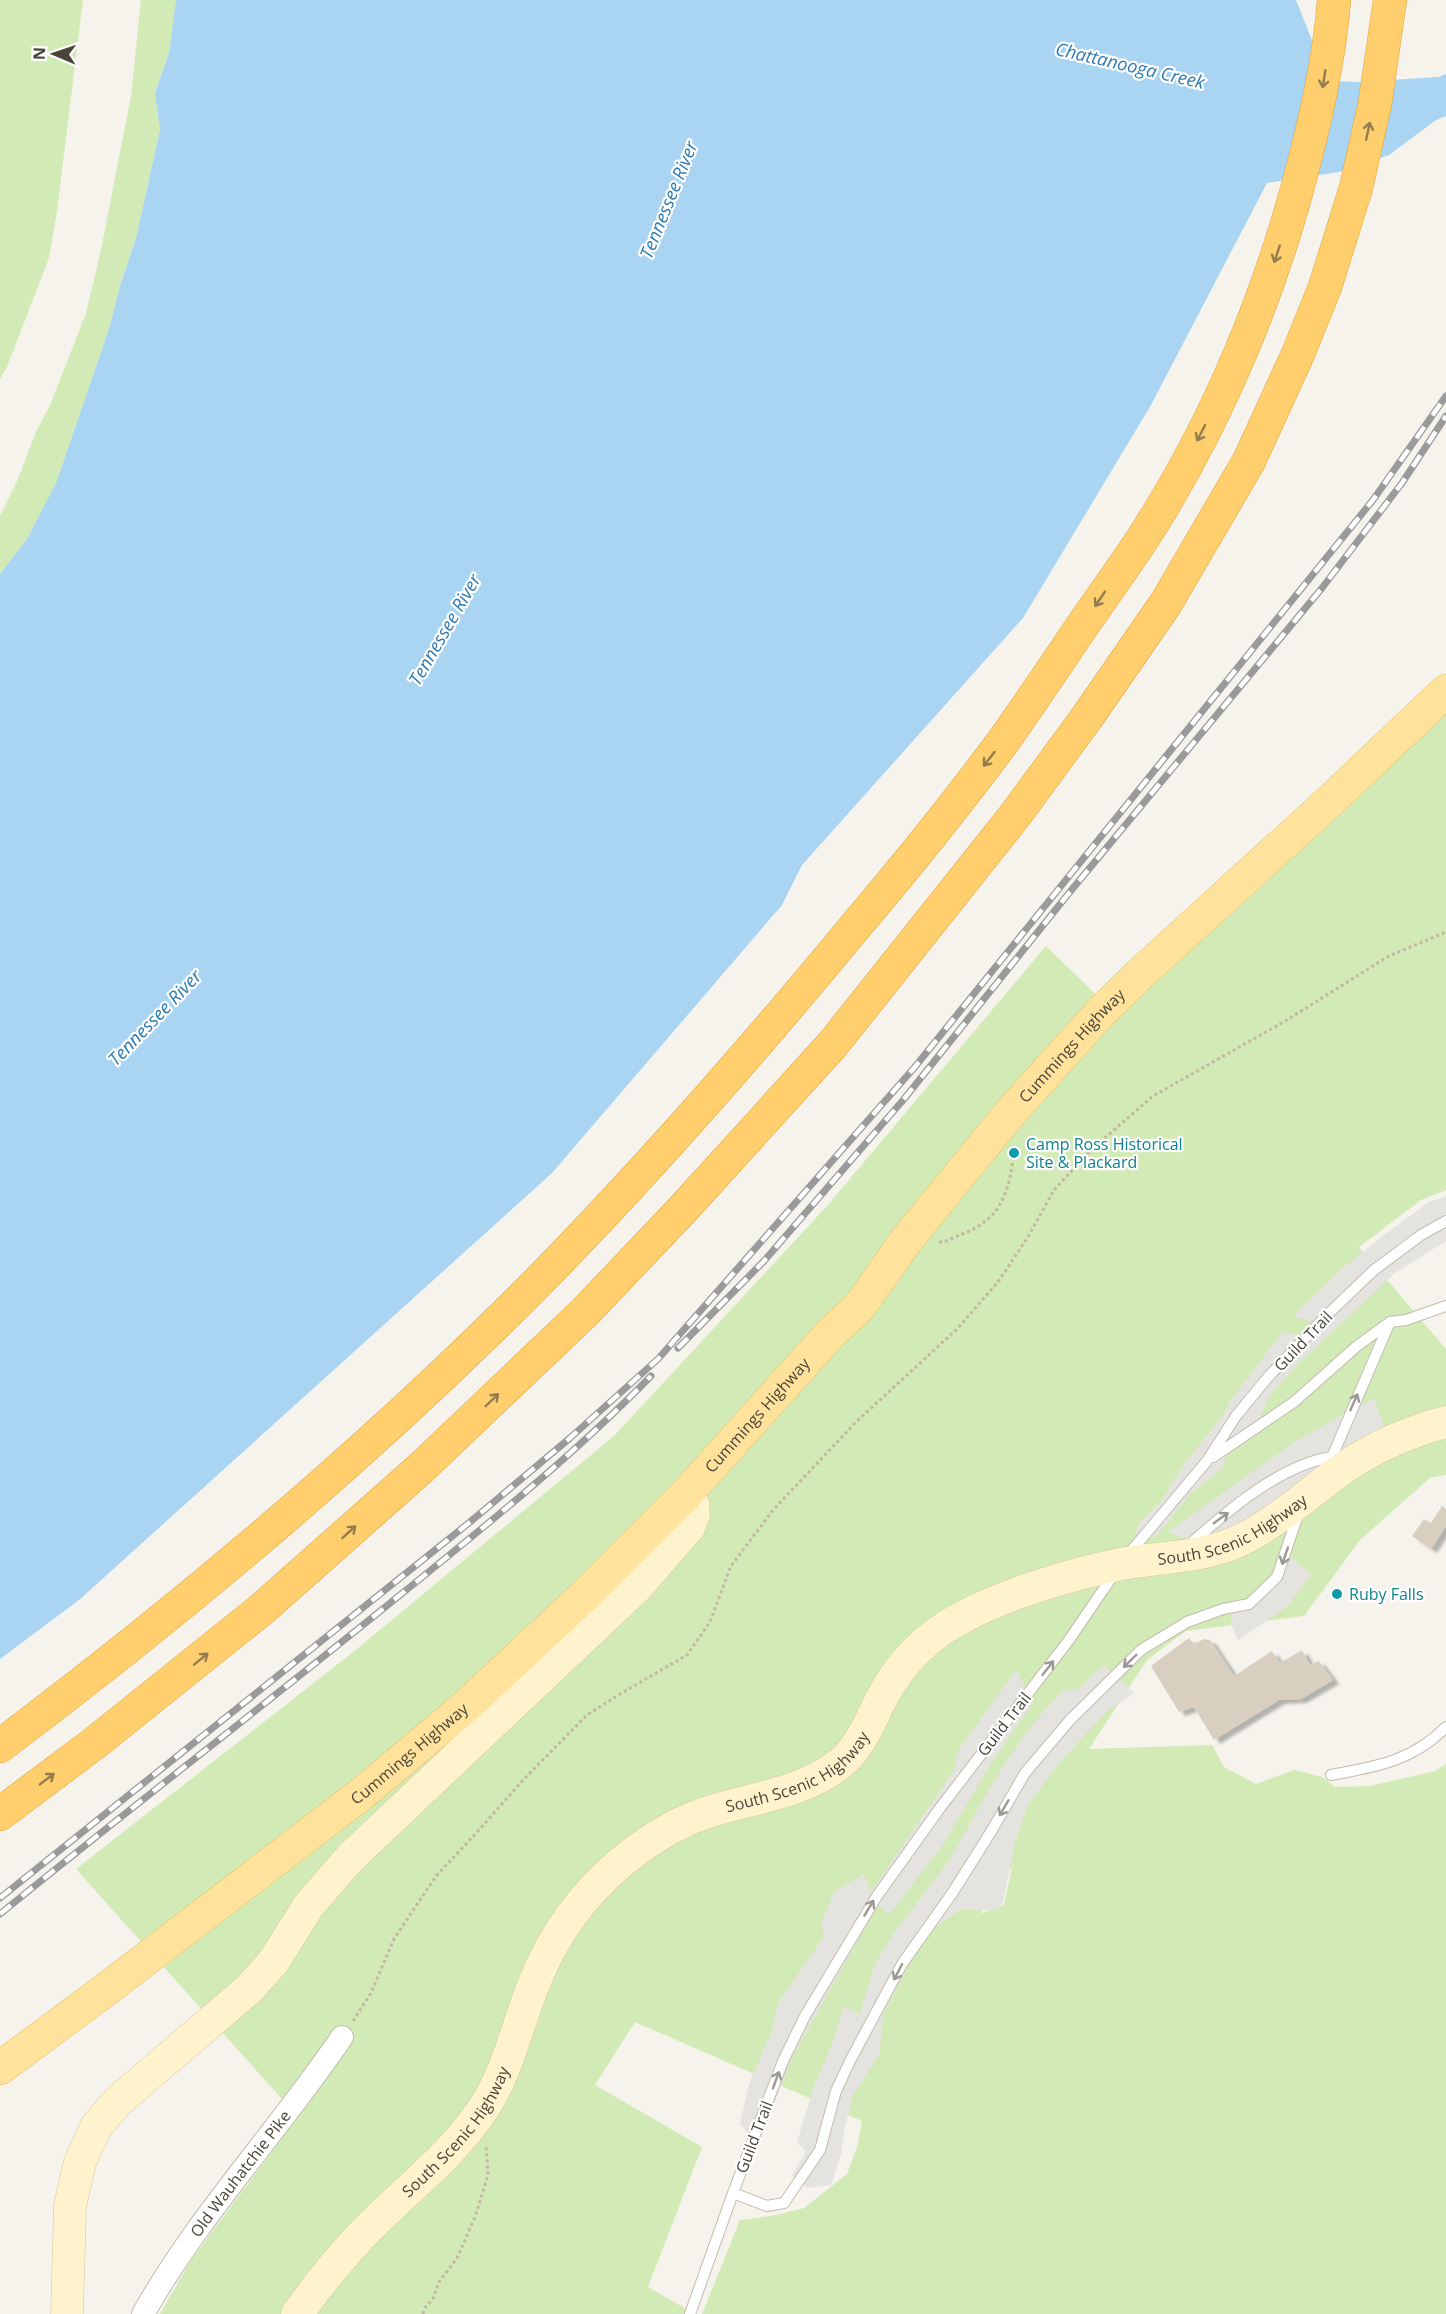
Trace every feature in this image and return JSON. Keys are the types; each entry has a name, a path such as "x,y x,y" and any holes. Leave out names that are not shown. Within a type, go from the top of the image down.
{"highway":[{"path":"0,1814 96,1742 262,1609 421,1468 585,1312 683,1209 833,1044 1016,814 1088,716 1166,603 1249,460 1325,287 1356,188 1375,103 1390,2"},
{"path":"0,1746 109,1664 254,1545 401,1412 537,1283 674,1137 788,1009 909,862 1003,742 1145,534 1190,455 1228,380 1264,292 1296,198 1320,101 1334,10"}],"main road":[{"name":"Cummings Highway","path":"0,2068 260,1872 406,1756 466,1706 582,1598 687,1493 829,1335 859,1307 908,1238 1013,1128 1064,1052 1140,974 1330,801 1446,691"},
{"name":"South Scenic Highway","path":"297,2314 349,2249 464,2134 476,2119 504,2071 535,1980 558,1935 587,1896 638,1848 700,1815 811,1782 839,1764 855,1749 902,1665 945,1627 1003,1599 1121,1564 1177,1557 1230,1545 1260,1530 1303,1501 1339,1462 1408,1433 1446,1422"},
{"path":"67,2314 70,2206 80,2162 96,2127 117,2102 249,1989 274,1962 309,1905 351,1857 638,1586 689,1527 694,1515 693,1503 687,1493"}],"street":[{"name":"Old Wauhatchie Pike","path":"143,2314 163,2278 207,2216 342,2037"}],"lane":[{"name":"Guild Trail","path":"690,2314 783,2061 805,2016 876,1896 940,1808 1069,1640 1136,1543 1207,1461 1236,1416 1256,1392 1326,1316 1374,1270 1421,1235 1446,1221"},
{"path":"1207,1461 1294,1402 1357,1346 1390,1322 1406,1320 1446,1306"},
{"path":"1177,1557 1212,1525 1288,1471 1312,1460 1339,1462 1390,1322"},
{"path":"733,2193 767,2205 784,2203 820,2150 836,2091 902,1964 959,1883 1025,1773 1070,1719 1141,1650 1187,1622 1223,1609 1249,1604 1277,1577 1303,1501"},
{"path":"1331,1775 1386,1765 1430,1743 1446,1727"}],"path":[{"path":"342,2037 370,1993 394,1939 436,1876 524,1779 587,1715 687,1655 710,1622 731,1566 773,1510 831,1448 950,1336 985,1298 1028,1237 1054,1190 1091,1150 1153,1096 1287,1020 1387,957 1446,932"},
{"path":"908,1238 928,1243 946,1242 988,1220 1001,1204 1009,1179 1013,1128"},
{"path":"423,2314 424,2309 433,2299 439,2282 458,2258 475,2217 488,2175 486,2139 476,2119"}],"green space":[{"path":"0,0 83,0 49,258 7,367 0,379"},
{"path":"141,0 176,0 169,53 155,93 160,130 136,238 109,329 56,483 27,539 0,574 0,516 18,479 35,434 51,403 86,313 101,250 131,96"},
{"path":"1446,699 1446,1190 1421,1200 1359,1247 1446,1349 1446,1475 1430,1478 1360,1540 1304,1616 1186,1631 1147,1660 1089,1749 1212,1745 1224,1767 1256,1784 1294,1770 1323,1777 1335,1787 1370,1786 1435,1771 1446,1764 1446,2314 702,2314 740,2220 772,2216 804,2208 847,2174 858,2144 862,2121 635,2022 595,2085 702,2147 648,2287 695,2314 160,2314 191,2260 298,2117 76,1869 352,1653 614,1436 827,1206 1046,946 1117,1015","holes":["1012,1867 1004,1905 981,1913"]}],"shaded area":[{"path":"1446,1196 1446,1241 1395,1273 1302,1360 1270,1395 1251,1436 1227,1454 1222,1469 1191,1493 1155,1538 1135,1535 1138,1524 1161,1501 1185,1463 1224,1414 1231,1400 1283,1331 1299,1336 1311,1322 1293,1316 1339,1271 1384,1235 1429,1202"},
{"path":"1374,1398 1387,1435 1286,1499 1204,1545 1168,1532 1296,1441"},
{"path":"1286,1553 1311,1574 1287,1607 1238,1640 1231,1624 1232,1607 1249,1604 1277,1577"},
{"path":"1104,1665 1134,1693 1107,1711 1060,1762 1028,1805 1015,1842 1003,1903 996,1910 960,1910 937,1926 912,1958 884,2013 879,2055 853,2095 841,2155 831,2185 807,2188 792,2175 806,2152 797,2142 814,2086 833,2042 843,2007 860,2014 875,1964 892,1936 950,1859 1001,1769 1031,1726 1064,1689 1077,1690"},
{"path":"1016,1670 1033,1703 993,1760 942,1846 889,1915 879,1905 867,1924 791,2060 758,2145 740,2124 749,2084 772,2030 778,2003 824,1936 821,1922 835,1891 864,1874 871,1892 955,1769 957,1752"}],"water":[{"path":"176,0 1296,0 1321,63 1331,81 1358,82 1439,77 1446,74 1446,116 1436,120 1389,155 1339,172 1267,183 1151,405 1023,618 802,865 782,905 552,1173 79,1600 0,1659 0,574 27,539 56,483 109,329 136,238 160,130 155,93 169,53"}],"building":[{"path":"1442,1506 1446,1509 1446,1526 1431,1549 1412,1536 1424,1519 1431,1523"},
{"path":"1189,1638 1194,1644 1204,1639 1210,1640 1234,1676 1272,1651 1280,1663 1302,1650 1310,1665 1319,1661 1333,1680 1301,1699 1279,1700 1214,1740 1194,1707 1179,1712 1151,1666"}],"railway":[{"path":"0,1898 470,1522 570,1438 658,1359 914,1068 1373,500 1446,396"},
{"path":"678,1348 764,1261 904,1099 1069,893 1322,588 1402,483 1446,416"},
{"path":"0,1914 500,1514 592,1433 651,1376"}],"place":[{"name":"Camp Ross Historical Site & Plackard","path":"1014,1153"},
{"name":"Ruby Falls","path":"1337,1594"}],"water label":[{"name":"Chattanooga Creek","path":"1130,66"},
{"name":"Tennessee River","path":"669,200"},
{"name":"Tennessee River","path":"445,630"},
{"name":"Tennessee River","path":"155,1018"}]}
